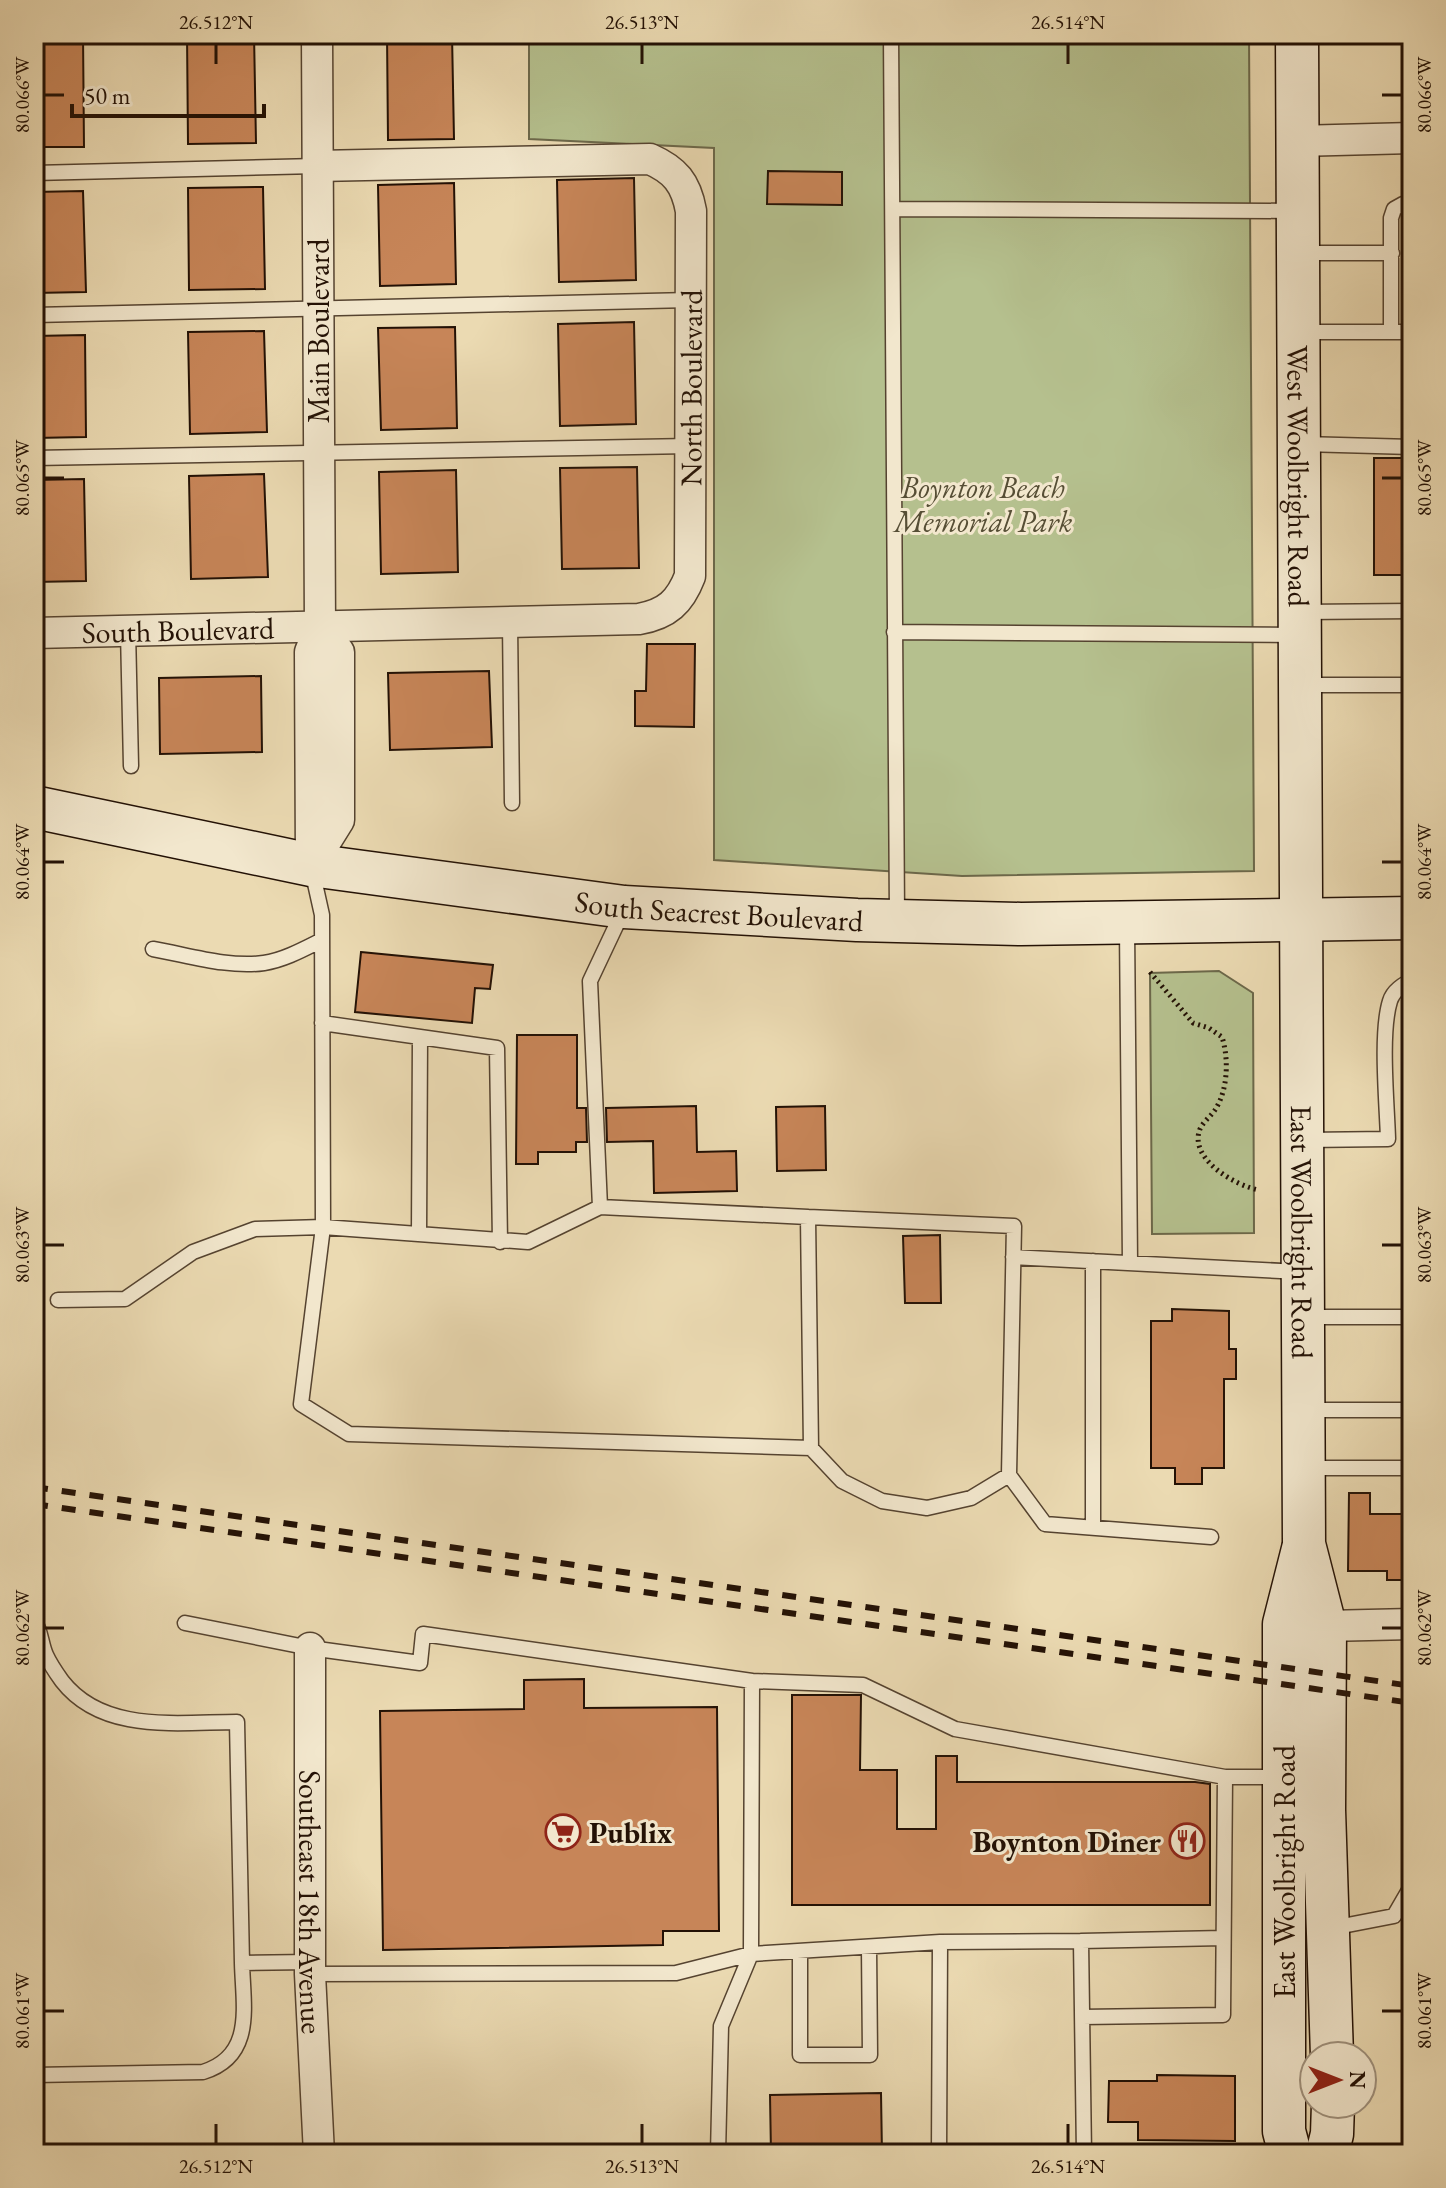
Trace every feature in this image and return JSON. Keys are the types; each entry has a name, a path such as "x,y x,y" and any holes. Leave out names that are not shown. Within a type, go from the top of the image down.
{"main road":[{"name":"West Woolbright Road","path":"1297,34 1300,919"},
{"name":"South Seacrest Boulevard","path":"34,807 311,865 624,907 1021,924 1412,918"},
{"name":"East Woolbright Road","path":"1300,919 1304,1544 1325,1626 1324,1810 1331,2040"},
{"name":"East Woolbright Road","path":"1290,2154 1284,2131 1284,1624 1304,1544"},
{"path":"1327,2154 1332,2120"}],"street":[{"name":"Main Boulevard","path":"311,865 339,820 339,652 320,627 317,34"},
{"path":"1297,141 1412,138"},
{"name":"North Boulevard","path":"317,166 650,159 666,166 679,178 688,193 691,211 690,576 684,593 672,607 657,616 639,619 320,627"},
{"name":"South Boulevard","path":"34,633 320,627"},
{"path":"1325,1626 1412,1624"},
{"name":"Southeast 18th Avenue","path":"310,1648 310,1968 319,2154"}],"lane":[{"path":"891,34 897,921"},
{"path":"34,173 317,166"},
{"path":"1391,332 1394,209 1403,204 1412,204"},
{"path":"893,209 1298,211"},
{"path":"1298,253 1392,253"},
{"path":"34,315 690,300"},
{"path":"1298,332 1412,332"},
{"path":"1299,444 1412,447"},
{"path":"34,458 690,446"},
{"path":"894,632 1298,623 1412,611"},
{"path":"510,622 512,803"},
{"path":"128,631 131,766"},
{"path":"1299,685 1412,685"},
{"path":"311,865 322,915 323,1227 301,1404 349,1434 811,1448"},
{"path":"600,1207 590,981 624,907"},
{"path":"1127,922 1130,1263"},
{"path":"153,949 238,964 264,963 286,957 322,940"},
{"path":"1301,1140 1388,1139 1386,1034 1390,1000 1397,990 1412,981"},
{"path":"322,1023 497,1048 500,1242"},
{"path":"419,1234 420,1037"},
{"path":"58,1300 125,1299 193,1252 255,1229 323,1227 528,1242 600,1207 1014,1226 1009,1475 1045,1524 1211,1537"},
{"path":"808,1217 811,1448 842,1481 869,1495 882,1501 927,1508 971,1498 1009,1475"},
{"path":"1013,1257 1302,1272"},
{"path":"1093,1261 1093,1528"},
{"path":"1301,1317 1412,1317"},
{"path":"1302,1410 1412,1410"},
{"path":"1303,1468 1412,1468"},
{"path":"34,1620 40,1658 89,1705 119,1718 153,1722 237,1722 242,1963 242,2036 228,2060 216,2068 203,2072 34,2075"},
{"path":"185,1623 310,1648 420,1663 423,1634 752,1681 863,1685 955,1729 1225,1777 1284,1777"},
{"path":"718,2154 721,2026 751,1954 752,1681"},
{"path":"1082,2017 1223,2015 1225,1777"},
{"path":"1327,1929 1394,1916 1412,1885"},
{"path":"242,1963 310,1968 676,1973 751,1954 940,1942 1223,1938"},
{"path":"1081,1941 1084,2154"},
{"path":"939,2154 940,1942"},
{"path":"800,1951 800,2055 870,2055 869,1947"}],"path":[{"path":"1150,972 1193,1023 1209,1028 1222,1037 1225,1088 1214,1112 1199,1131 1199,1144 1206,1158 1230,1181 1259,1190"}],"green space":[{"name":"Boynton Beach Memorial Park","path":"529,34 1249,34 1254,871 962,876 714,860 714,148 529,139"},
{"path":"1219,971 1253,993 1254,1233 1152,1234 1150,973"}],"building":[{"path":"83,34 84,147 34,147 34,35"},
{"path":"187,34 254,34 256,143 188,144"},
{"path":"387,34 452,34 454,139 388,140"},
{"path":"768,171 842,172 842,205 767,204"},
{"path":"634,178 636,280 559,282 557,180"},
{"path":"454,183 456,284 380,286 378,185"},
{"path":"263,187 265,289 189,290 188,188"},
{"path":"83,191 86,292 34,293 34,192"},
{"path":"634,322 636,424 560,426 558,324"},
{"path":"455,327 457,428 381,430 378,328"},
{"path":"264,331 267,432 190,434 188,332"},
{"path":"85,335 86,437 34,438 34,336"},
{"path":"1374,458 1407,458 1407,575 1374,575"},
{"path":"637,467 639,568 562,569 560,468"},
{"path":"456,470 458,572 381,574 379,472"},
{"path":"264,474 268,577 191,579 189,476"},
{"path":"84,479 86,581 34,582 34,480"},
{"path":"647,644 695,644 694,727 635,726 635,691 646,691"},
{"path":"489,671 492,747 390,750 388,673"},
{"path":"261,676 262,752 160,754 159,678"},
{"path":"361,952 493,965 490,989 475,988 472,1023 355,1012"},
{"path":"517,1035 577,1035 577,1108 586,1108 587,1142 576,1142 576,1152 538,1152 538,1164 516,1164"},
{"path":"696,1106 697,1152 736,1151 737,1191 654,1193 653,1141 607,1142 606,1108"},
{"path":"825,1106 826,1170 777,1171 776,1107"},
{"path":"940,1235 941,1303 905,1303 903,1236"},
{"path":"1172,1309 1229,1311 1229,1349 1236,1349 1236,1379 1224,1379 1224,1468 1202,1468 1202,1484 1175,1484 1175,1468 1151,1468 1151,1321 1172,1321"},
{"path":"1349,1493 1370,1493 1370,1514 1412,1514 1412,1580 1387,1580 1387,1571 1348,1571"},
{"path":"584,1679 584,1708 717,1707 719,1931 663,1931 663,1945 383,1950 380,1711 524,1709 524,1680"},
{"path":"792,1695 861,1695 860,1770 897,1770 897,1829 936,1829 936,1756 957,1756 957,1782 1210,1784 1210,1905 792,1905"},
{"path":"1157,2075 1235,2076 1235,2141 1138,2140 1138,2122 1108,2122 1109,2081 1157,2081"},
{"path":"881,2093 882,2154 771,2154 770,2095"}],"railway":[{"path":"34,1487 1412,1686"},
{"path":"34,1504 1412,1703"}],"place":[{"name":"Publix","path":"563,1832"},
{"name":"Boynton Diner","path":"1187,1841"}]}
